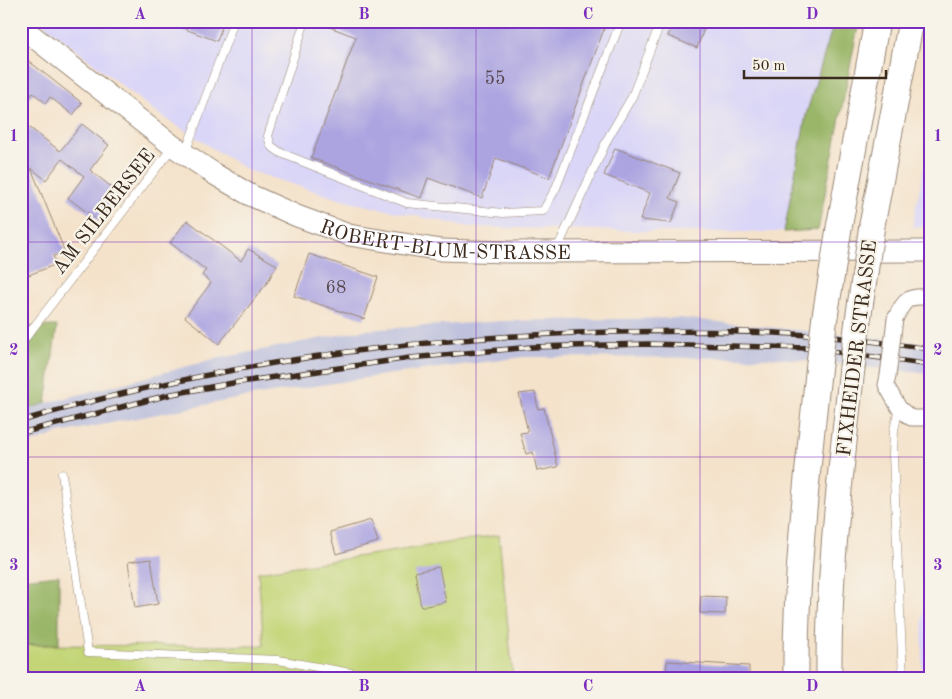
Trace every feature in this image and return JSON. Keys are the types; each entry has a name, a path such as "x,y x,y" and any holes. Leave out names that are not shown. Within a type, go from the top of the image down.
{"highway":[{"name":"FIXHEIDER STRASSE","path":"796,678 796,632 809,459 819,364 839,228 877,21"},
{"name":"FIXHEIDER STRASSE","path":"829,678 829,628 842,459 858,320 872,225 912,21"}],"main road":[{"name":"ROBERT-BLUM-STRASSE","path":"21,27 179,150 250,195 297,216 349,235 441,250 506,252 931,251"}],"street":[{"path":"931,297 913,296 901,305 895,319 886,385 899,408 912,418 931,418"}],"lane":[{"name":"AM SILBERSEE","path":"21,341 23,341 179,150 234,21"},
{"path":"305,21 268,136 271,146 280,153 320,170 407,203 503,213 543,211 556,188 622,21"},
{"path":"556,252 608,138 632,97 661,21"},
{"path":"899,408 894,430 893,455 903,678"},
{"path":"62,474 88,652 278,660 379,678"}],"shaded area":[{"path":"39,21 838,21 831,32 806,115 784,232 673,232 470,227 349,202 247,170 157,113"},
{"path":"931,131 931,227 912,227"},
{"path":"680,318 931,344 931,374 781,358 524,357 384,375 246,397 59,433 21,447 21,411 215,359 364,330 504,321"},
{"path":"931,503 931,678 922,678 923,545"}],"green space":[{"path":"838,21 859,21 818,230 784,232 806,115 831,32"},
{"path":"57,326 46,403 21,411 21,327"},
{"path":"499,535 513,678 21,678 21,645 264,646 258,572"},
{"path":"59,575 59,644 21,645 21,579"}],"building":[{"path":"170,21 224,21 217,41 169,23"},
{"path":"320,21 607,21 549,178 496,158 482,198 428,178 421,198 311,158 356,37 319,23"},
{"path":"674,21 707,21 697,48 668,36"},
{"path":"21,55 82,103 73,115 50,97 46,103 33,93 21,109"},
{"path":"21,121 60,151 82,124 109,145 90,170 119,193 99,221 68,198 84,176 62,159 46,180 31,168 65,252 53,256 57,264 21,278"},
{"path":"615,148 680,173 670,198 679,202 671,223 640,220 650,193 604,175"},
{"path":"187,220 241,261 248,249 277,265 267,283 219,344 185,317 211,283 202,275 206,270 170,243"},
{"path":"309,254 378,277 364,319 294,296"},
{"path":"535,392 538,409 544,408 558,467 537,471 533,452 526,454 520,433 528,432 519,394"},
{"path":"371,520 378,542 336,554 330,532"},
{"path":"151,559 158,604 135,608 128,562"},
{"path":"439,567 446,602 421,607 415,572"},
{"path":"701,596 726,597 725,614 700,613"},
{"path":"667,661 749,666 749,678 666,678"}],"railway":[{"path":"21,421 158,385 227,371 296,359 435,342 576,333 725,331 814,335 931,349"},
{"path":"21,433 172,394 233,383 410,358 532,347 647,344 809,348 931,365"}]}
